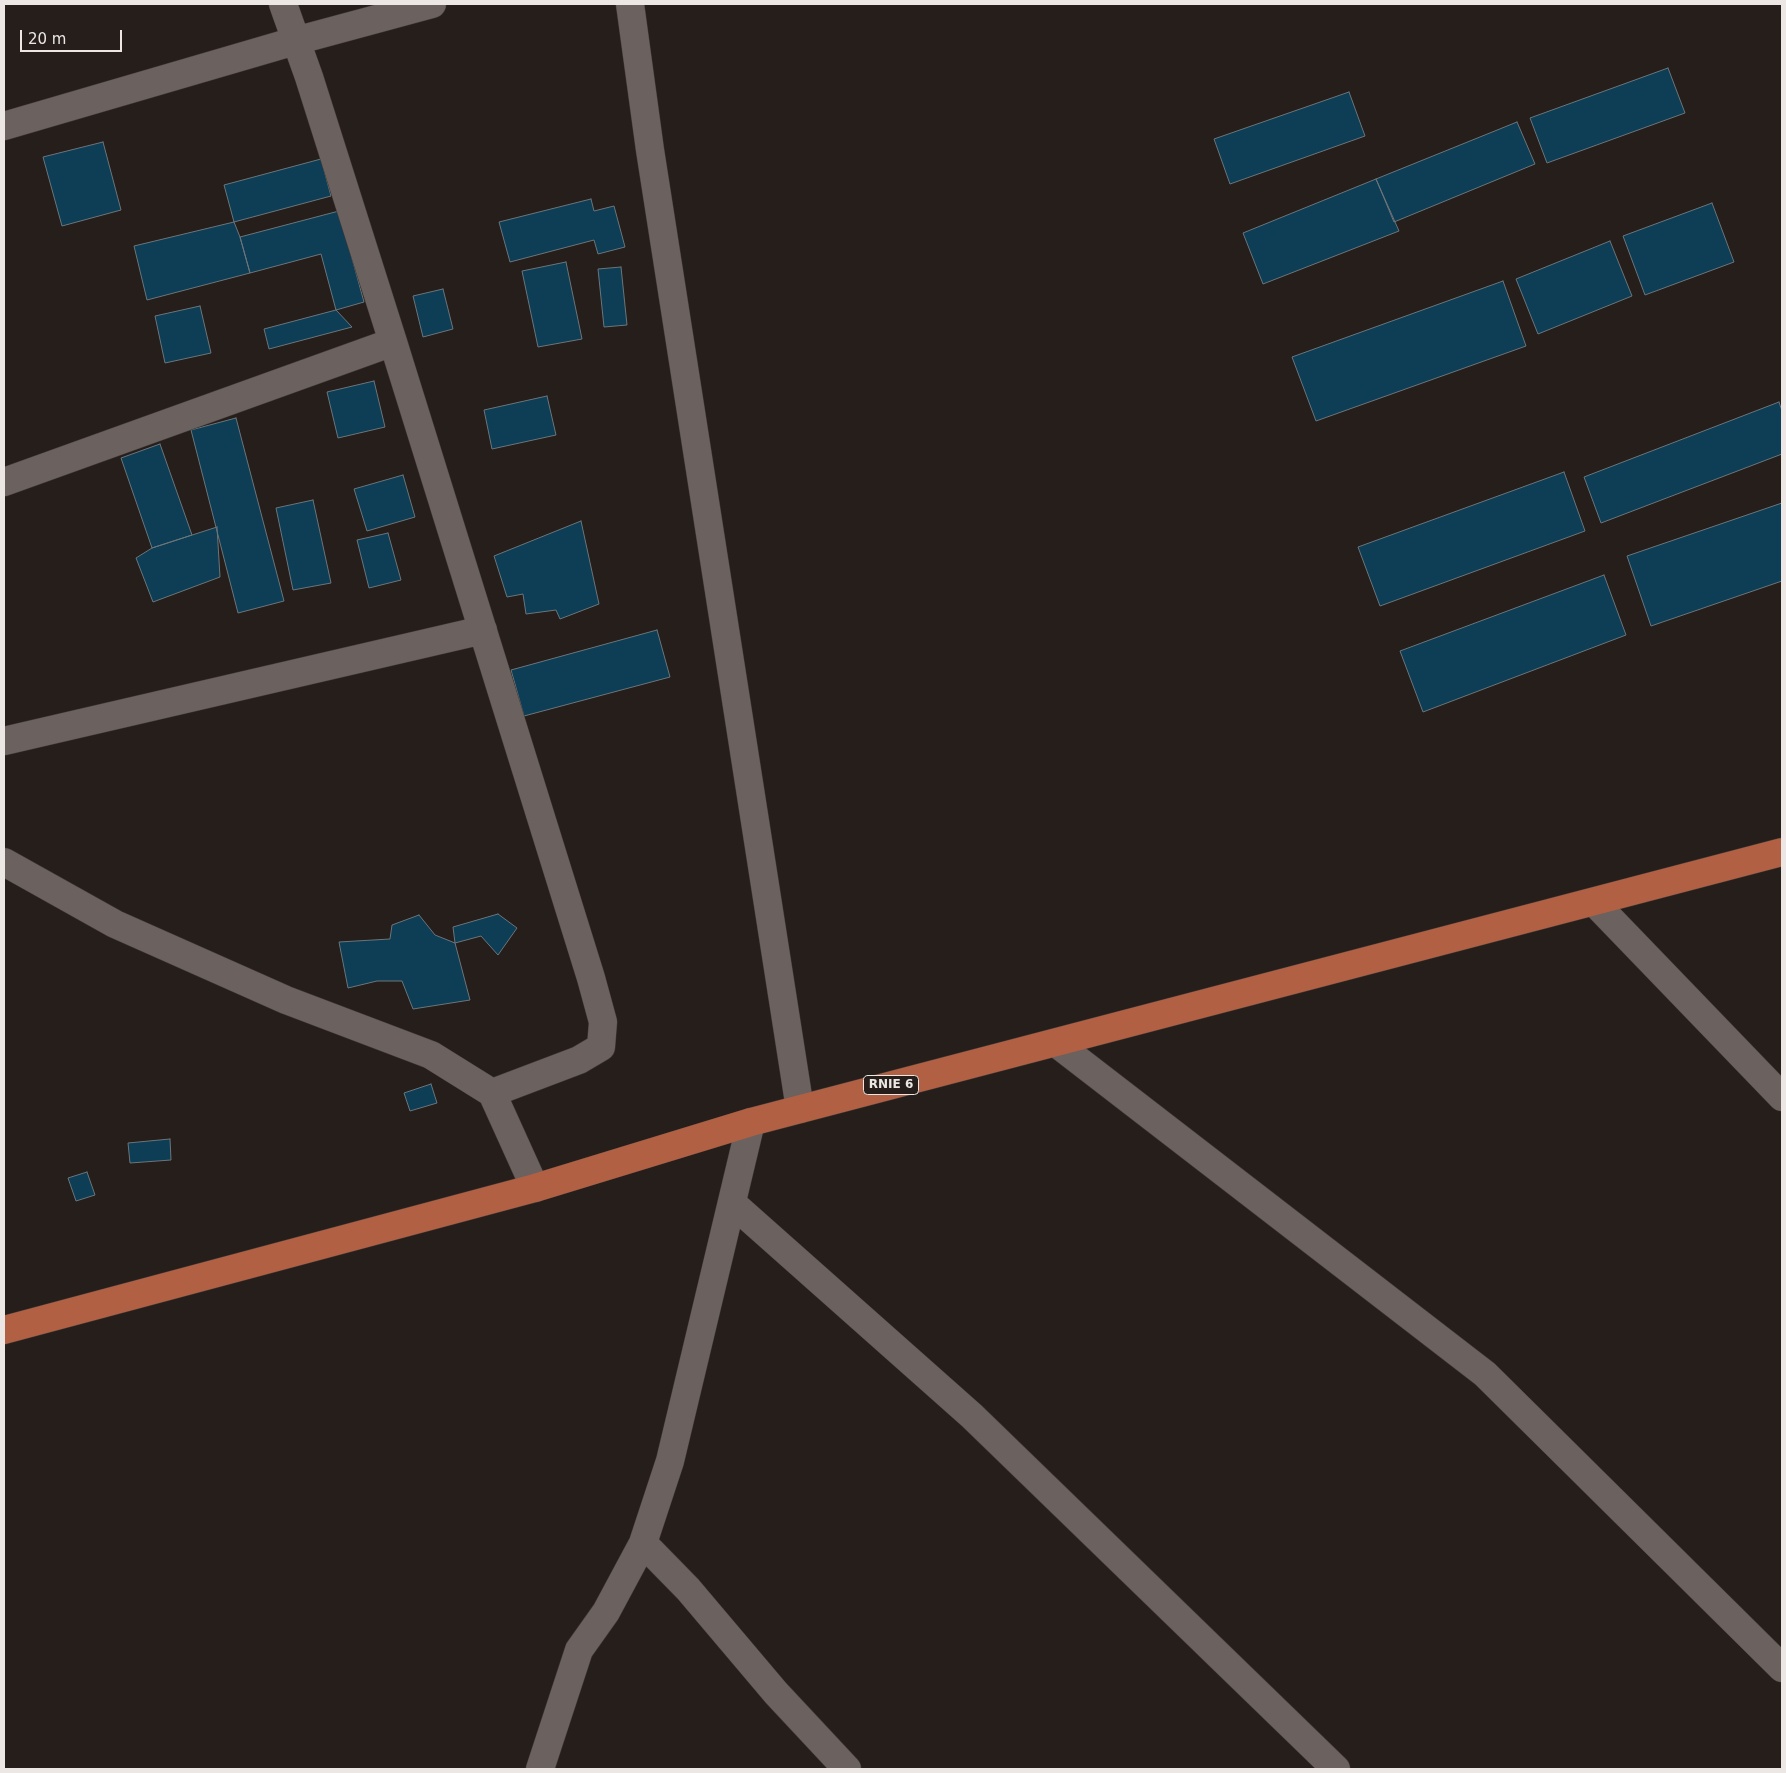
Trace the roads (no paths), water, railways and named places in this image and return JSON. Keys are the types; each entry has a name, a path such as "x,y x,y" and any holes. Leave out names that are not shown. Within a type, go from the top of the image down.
{"main road":[{"name":"RNIE 6","path":"4,1330 535,1188 751,1122 1782,852"}],"street":[{"path":"283,4 309,77 394,342 603,1022 602,1047 579,1060 492,1093"},
{"path":"4,126 295,41 432,4"},
{"path":"630,4 650,150 800,1109"},
{"path":"4,482 394,342"},
{"path":"4,742 483,630"},
{"path":"4,862 115,924 286,1000 431,1055 492,1093 535,1188"},
{"path":"1594,902 1782,1097"},
{"path":"1056,1043 1485,1374 1782,1668"},
{"path":"540,1769 580,1650 606,1612 643,1543 670,1461 751,1122"},
{"path":"732,1203 972,1416 1336,1769"},
{"path":"643,1543 688,1589 776,1692 847,1769"}]}
